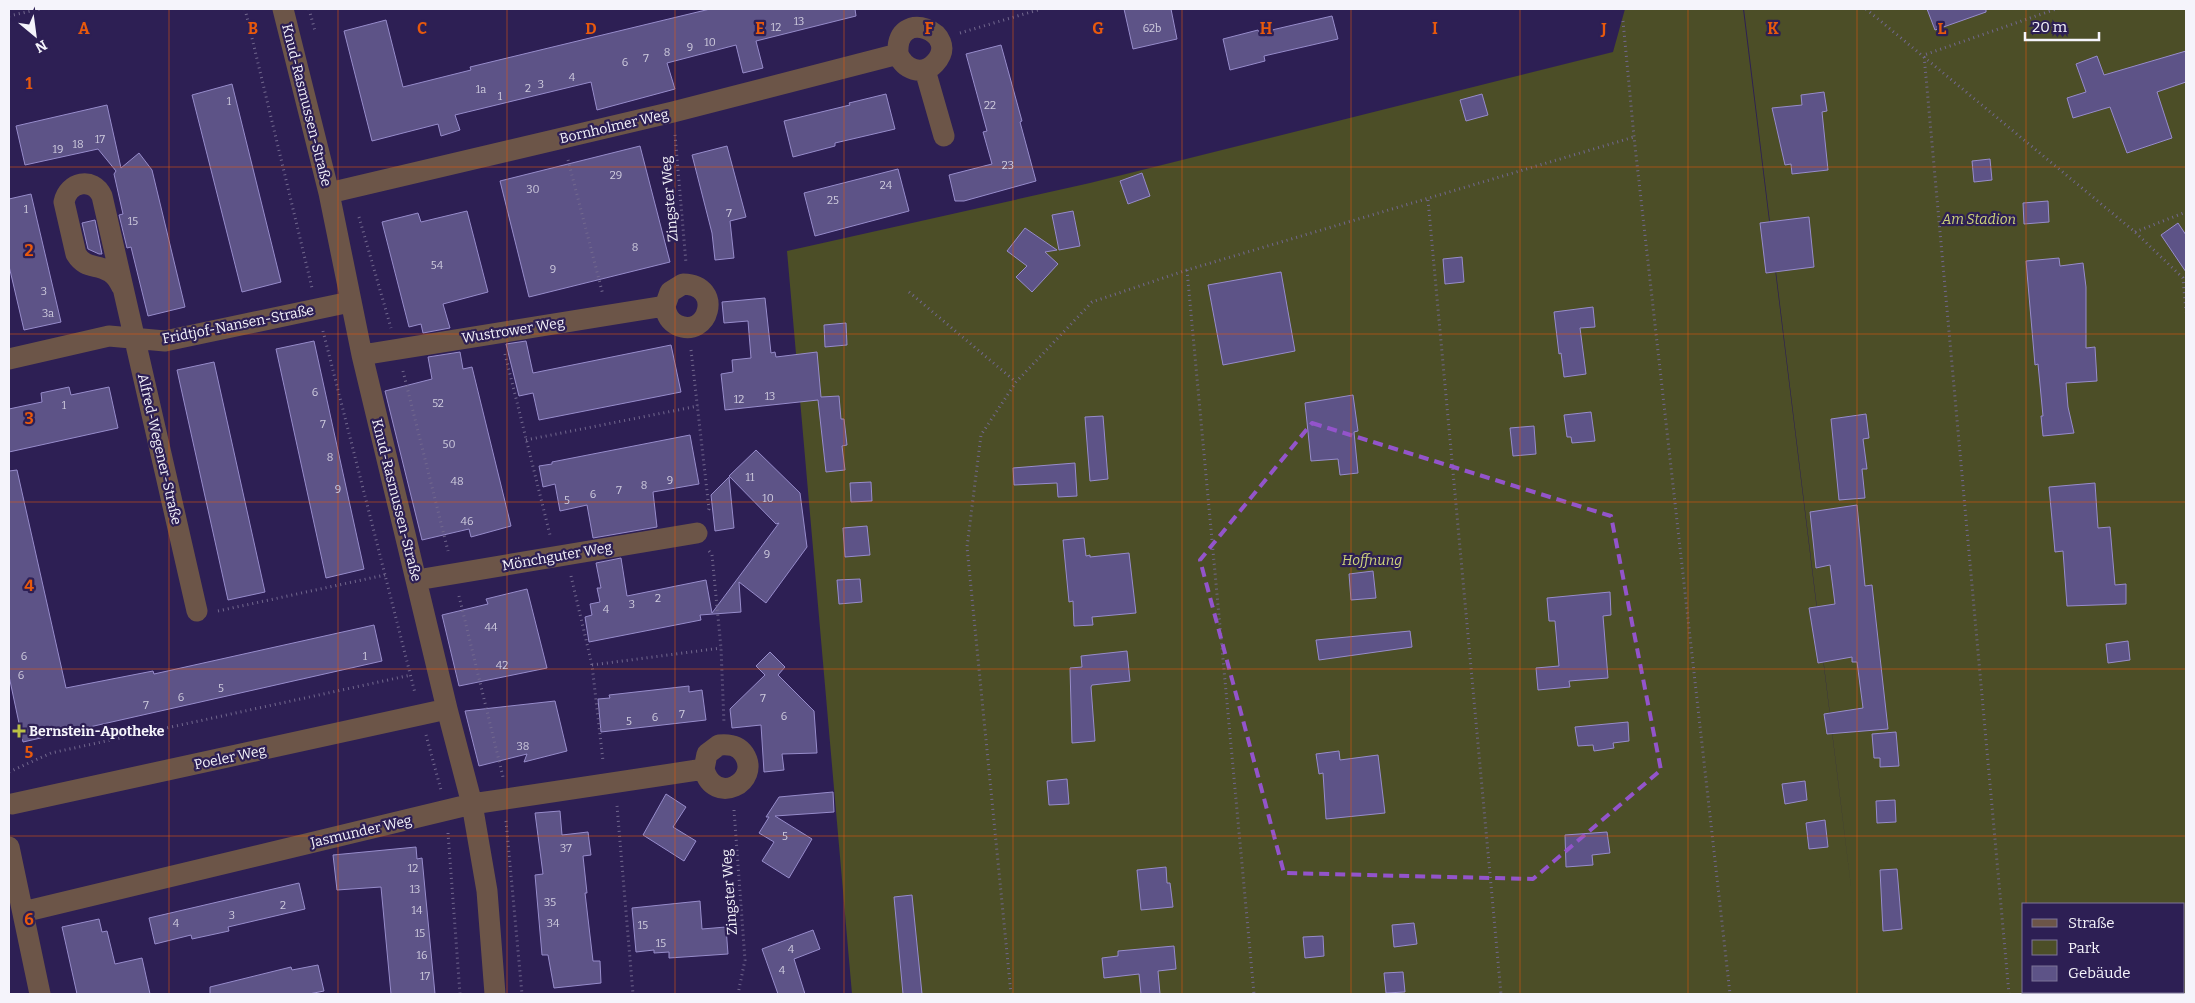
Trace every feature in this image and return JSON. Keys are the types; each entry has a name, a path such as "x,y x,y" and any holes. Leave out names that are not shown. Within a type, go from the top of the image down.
{"street":[{"name":"Knud-Rasmussen-Straße","path":"283,9 329,193 362,355 447,709 472,804 487,891 495,994"},
{"path":"924,27 931,30 939,39 940,56 932,66 925,70 911,69 906,66 898,54 900,39 910,29 924,27"},
{"name":"Bornholmer Weg","path":"329,193 673,112 898,54"},
{"path":"925,70 944,136"},
{"path":"688,284 697,286 707,298 708,312 700,323 689,327 674,324 666,313 665,306 670,292 676,287 688,284"},
{"name":"Alfred-Wegener-Straße","path":"122,288 198,611"},
{"name":"Fridtjof-Nansen-Straße","path":"9,358 108,336 165,341 350,302"},
{"name":"Wustrower Weg","path":"362,355 665,306"},
{"name":"Mönchguter Weg","path":"417,580 697,533"},
{"name":"Poeler Weg","path":"10,801 447,709"},
{"path":"719,745 734,746 741,750 748,764 745,777 741,783 732,787 721,788 715,786 705,776 704,769 704,761 712,749 719,745"},
{"name":"Jasmunder Weg","path":"23,912 472,804 704,769"},
{"path":"9,847 40,994"}],"path":[{"path":"9,16 40,9"},
{"path":"245,9 317,309 446,810 460,994"},
{"path":"939,39 1041,9"},
{"path":"1866,9 1924,55 2135,232 2183,278 2186,312"},
{"path":"1924,55 2056,9"},
{"path":"1623,21 1634,137 1730,994"},
{"path":"1924,55 2009,994"},
{"name":"Zingster Weg","path":"673,112 688,284"},
{"path":"1011,994 967,547 981,435 1016,382 1092,302 1187,270 1428,200 1634,137"},
{"path":"562,138 608,315"},
{"path":"1428,200 1501,994"},
{"path":"2135,232 2186,212"},
{"path":"1187,270 1254,994"},
{"path":"381,290 398,349 504,782 522,994"},
{"path":"909,292 1016,382"},
{"path":"500,333 526,440 592,665 610,784 633,994"},
{"path":"526,440 698,406"},
{"path":"198,611 211,613 385,575"},
{"path":"592,665 721,648"},
{"path":"9,772 51,753 411,675"},
{"name":"Zingster Weg","path":"732,787 745,960 738,994"}],"highlighted area":[{"path":"1312,423 1611,516 1661,770 1533,879 1284,873 1200,560"}],"green space":[{"name":"Hoffnung","path":"1625,9 1743,9 1853,903 1744,9 2186,9 2186,994 852,994 787,251 1090,183 1613,52"}],"building":[{"path":"710,9 855,9 856,16 756,41 763,68 743,73 736,45 667,63 675,89 597,110 591,82 455,115 460,130 441,136 438,124 372,141 344,31 386,20 403,87 471,70 470,67"},
{"path":"1124,9 1171,9 1177,39 1133,49"},
{"path":"1927,9 1986,9 1986,12 1935,30"},
{"path":"1332,16 1338,39 1264,56 1265,61 1230,70 1223,39 1258,30 1259,33"},
{"path":"1001,45 1036,181 964,201 955,201 949,175 992,164 983,132 987,131 966,54"},
{"path":"2186,51 2186,82 2157,92 2172,138 2127,153 2110,107 2073,118 2067,98 2086,92 2076,64 2097,56 2104,75"},
{"path":"232,84 281,282 242,292 192,95"},
{"path":"1824,92 1827,111 1822,112 1828,170 1792,174 1791,164 1785,165 1772,108 1802,105 1801,95"},
{"path":"886,94 895,129 835,143 835,146 793,157 784,121"},
{"path":"1482,94 1488,115 1466,121 1460,100"},
{"path":"107,105 121,168 139,153 152,170 185,307 148,316 131,247 127,248 119,215 123,214 114,174 116,171 98,149 25,165 16,126"},
{"path":"640,146 670,262 529,297 500,181"},
{"path":"727,146 746,217 730,221 734,258 715,260 712,233 692,155"},
{"path":"1990,159 1992,180 1974,182 1972,161"},
{"path":"898,169 909,211 815,236 804,193"},
{"path":"1142,173 1150,196 1128,204 1120,181"},
{"path":"31,194 61,322 24,330 9,266 9,199"},
{"path":"2048,201 2049,222 2024,224 2023,203"},
{"path":"467,211 488,292 443,304 450,328 423,333 421,324 409,327 382,222 418,213 421,222"},
{"path":"1073,211 1080,246 1059,250 1052,215"},
{"path":"1809,217 1814,267 1766,273 1760,223"},
{"path":"95,220 102,254 88,249 82,223"},
{"path":"2178,223 2186,235 2186,272 2161,235"},
{"path":"1025,228 1057,250 1045,252 1058,264 1032,292 1016,277 1027,266 1007,251"},
{"path":"1462,257 1464,282 1445,284 1443,259"},
{"path":"2059,258 2060,266 2083,263 2086,287 2086,348 2095,347 2097,381 2066,383 2068,407 2074,433 2043,436 2038,364 2035,365 2026,261"},
{"path":"1281,272 1295,351 1223,365 1208,285"},
{"path":"765,298 771,353 775,352 776,357 817,352 821,397 839,396 841,419 844,419 847,445 842,446 845,470 826,472 818,400 725,410 721,374 733,372 732,360 751,358 748,321 724,323 722,302"},
{"path":"1593,307 1595,327 1580,328 1586,374 1564,377 1554,312"},
{"path":"846,323 847,345 825,347 824,325"},
{"path":"314,341 364,569 326,578 276,349"},
{"path":"526,341 533,373 671,345 681,392 539,420 533,393 519,396 506,344"},
{"path":"460,352 463,369 472,367 511,526 471,537 469,529 422,540 385,391 432,379 428,357"},
{"path":"214,362 265,592 228,600 177,370"},
{"path":"69,387 71,395 109,387 118,428 9,452 9,409 42,402 41,393"},
{"path":"1353,395 1358,431 1354,432 1358,473 1340,475 1338,459 1311,461 1305,403"},
{"path":"1591,412 1595,441 1572,443 1571,437 1567,437 1564,415"},
{"path":"1866,414 1869,438 1863,439 1867,469 1862,469 1865,498 1839,500 1831,419"},
{"path":"1103,416 1108,479 1090,481 1085,417"},
{"path":"1534,426 1536,454 1513,456 1510,428"},
{"path":"690,435 699,484 653,492 657,527 593,538 587,505 560,511 555,484 543,487 539,466"},
{"path":"756,450 800,493 807,547 766,603 739,582 741,612 700,615 701,620 589,642 585,617 592,615 590,604 600,602 597,588 601,588 596,563 621,558 627,596 706,580 712,613 779,523 776,524 729,476"},
{"path":"1075,463 1077,496 1058,497 1057,483 1014,485 1013,468"},
{"path":"17,470 66,688 153,671 154,674 374,625 382,661 23,742 9,676 9,471"},
{"path":"729,477 734,528 715,531 711,495"},
{"path":"871,482 872,501 851,502 850,483"},
{"path":"2095,483 2098,528 2110,527 2115,585 2126,584 2126,604 2067,606 2063,551 2055,552 2049,487"},
{"path":"1857,505 1865,586 1872,585 1888,729 1827,734 1824,714 1863,708 1857,662 1852,662 1852,657 1818,663 1809,608 1835,604 1830,565 1816,568 1810,512"},
{"path":"867,526 870,555 845,557 843,528"},
{"path":"1084,538 1086,556 1129,553 1136,613 1092,617 1093,625 1074,626 1073,601 1069,602 1063,540"},
{"path":"1373,571 1376,598 1351,600 1349,574"},
{"path":"860,579 862,602 839,604 837,580"},
{"path":"527,589 547,668 459,686 442,615 488,604 486,599"},
{"path":"1610,592 1611,615 1603,616 1608,678 1569,681 1570,687 1538,690 1536,668 1559,666 1555,621 1549,621 1547,598"},
{"path":"1410,631 1412,647 1319,660 1316,640"},
{"path":"2128,641 2130,660 2108,663 2106,644"},
{"path":"1127,651 1130,681 1092,685 1091,687 1095,741 1072,743 1070,668 1082,667 1081,656"},
{"path":"770,652 785,667 778,675 814,711 817,753 782,754 784,770 764,772 761,725 732,728 730,709 765,675 756,666"},
{"path":"689,686 689,692 702,690 706,720 601,732 598,699 610,698 609,695"},
{"path":"555,701 567,751 524,762 527,754 479,766 465,711"},
{"path":"1628,722 1629,741 1613,743 1614,748 1594,751 1593,745 1578,746 1575,727"},
{"path":"1896,732 1899,766 1880,767 1880,758 1874,758 1872,734"},
{"path":"1339,751 1340,760 1378,755 1385,813 1326,819 1323,773 1319,774 1316,754"},
{"path":"1067,779 1069,804 1049,805 1047,781"},
{"path":"1805,781 1807,800 1785,804 1782,784"},
{"path":"833,792 834,812 775,816 812,839 789,878 762,861 774,842 759,833 769,817 766,817 779,797"},
{"path":"666,794 686,807 673,827 696,841 684,861 643,835"},
{"path":"1895,800 1896,822 1877,823 1876,801"},
{"path":"560,811 562,835 588,832 591,855 583,856 587,893 585,893 593,961 600,961 601,983 554,988 548,955 542,955 535,875 543,874 535,813"},
{"path":"1825,820 1828,847 1809,849 1806,823"},
{"path":"1607,832 1610,853 1592,855 1593,865 1566,867 1565,835"},
{"path":"416,847 417,859 422,858 435,994 391,994 381,887 337,890 333,855"},
{"path":"1166,867 1167,883 1170,883 1173,907 1141,910 1137,870"},
{"path":"1897,869 1902,929 1883,931 1880,870"},
{"path":"299,883 305,909 228,927 229,931 192,939 191,935 155,944 149,918"},
{"path":"912,895 922,994 903,994 894,897"},
{"path":"700,901 702,929 726,927 728,954 669,958 669,952 654,953 654,950 636,952 632,908"},
{"path":"99,919 102,932 107,931 115,964 142,958 150,994 77,994 62,927"},
{"path":"1414,923 1417,944 1394,947 1392,925"},
{"path":"813,930 820,949 794,959 805,994 778,994 762,949"},
{"path":"1323,936 1324,956 1305,958 1303,937"},
{"path":"1174,946 1176,969 1158,971 1160,994 1141,994 1139,974 1104,978 1102,958 1118,956 1118,951"},
{"path":"318,965 324,991 309,994 210,994 210,987 291,967 292,970"},
{"path":"1403,972 1405,992 1386,993 1384,973"}],"place":[{"name":"Bernstein-Apotheke","path":"19,731"}],"park label":[{"name":"Am Stadion","path":"1979,219"}]}
